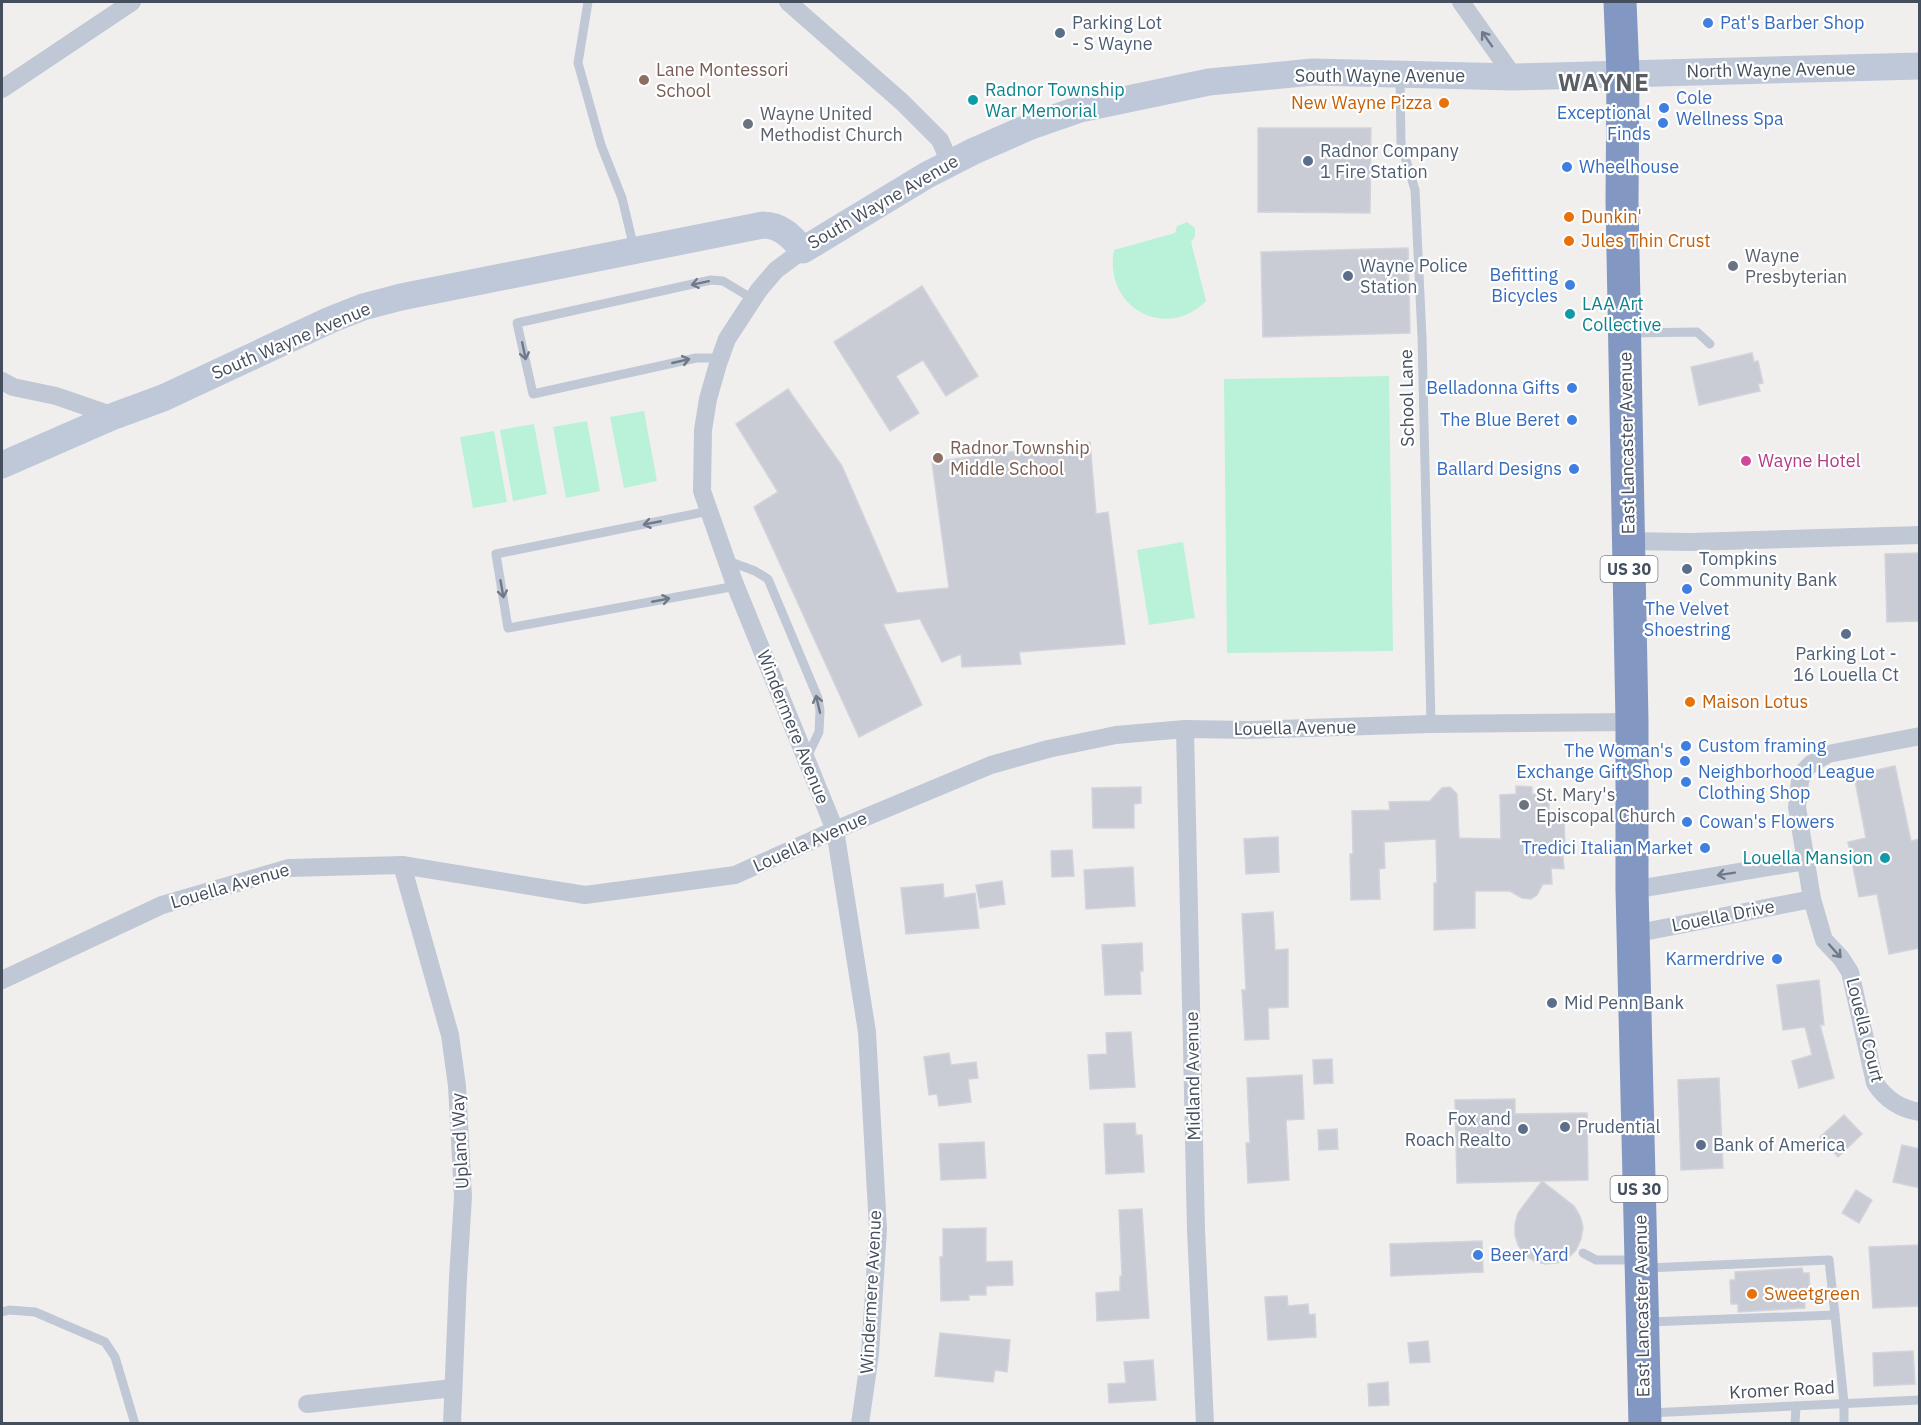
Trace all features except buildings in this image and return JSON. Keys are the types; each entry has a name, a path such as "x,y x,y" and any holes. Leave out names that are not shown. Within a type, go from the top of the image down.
{"highway":[{"name":"US 30","path":"1620,2 1623,74"},
{"name":"East Lancaster Avenue","path":"1623,74 1622,201 1632,722 1632,890 1645,1418"}],"main road":[{"name":"North Wayne Avenue","path":"1623,74 1920,66"},
{"name":"South Wayne Avenue","path":"2,465 114,416 163,398 330,320 400,297 763,225 774,225 790,236 803,250 950,163 1031,126 1080,109 1209,82 1313,72 1514,77 1623,74"}],"street":[{"path":"2,89 132,2"},
{"path":"788,2 902,102 940,140 950,163"},
{"path":"1461,2 1514,77"},
{"name":"Windermere Avenue","path":"803,250 776,270 753,299 727,339 708,399 703,430 702,491 736,586 835,830 867,1032 878,1229 870,1354 860,1424"},
{"path":"2,381 14,387 56,396 114,416"},
{"path":"1628,542 1920,535"},
{"name":"Louella Avenue","path":"2,980 162,905 289,868 402,865 585,895 735,875 835,830 1000,763 1048,749 1116,735 1185,729 1249,730 1431,724 1632,722"},
{"name":"Midland Avenue","path":"1185,729 1196,1230 1205,1424"},
{"name":"Louella Court","path":"1920,736 1828,754 1811,764 1800,781 1797,807 1812,899 1824,940 1841,958 1850,972 1875,1083 1894,1104 1920,1112"},
{"path":"1632,890 1805,861"},
{"name":"Upland Way","path":"402,865 447,1024 457,1086 463,1197 452,1424"},
{"name":"Louella Drive","path":"1633,934 1812,899"},
{"path":"308,1404 453,1388"}],"lane":[{"path":"588,2 578,63 601,145 622,198 634,250"},
{"name":"School Lane","path":"1400,74 1401,144 1414,190 1421,314 1431,724"},
{"path":"720,358 696,358 533,394 517,323 711,280 723,281 753,299"},
{"path":"1625,333 1697,332 1710,344"},
{"path":"709,511 496,554 508,628 736,586"},
{"path":"727,561 755,571 768,579 818,698 821,723 806,759"},
{"path":"1583,1253 1596,1260 1641,1264 1829,1260 1844,1403 1844,1424"},
{"path":"2,1312 9,1310 35,1312 105,1342 115,1358 135,1424"},
{"path":"1643,1322 1835,1315"},
{"name":"Kromer Road","path":"1645,1418 1796,1406 1920,1400"},
{"path":"1795,1424 1796,1406"}],"green space":[{"path":"1187,222 1195,228 1195,237 1191,242 1206,301 1190,313 1173,318 1156,318 1141,312 1128,302 1118,288 1113,270 1114,250 1175,233 1177,226"},
{"path":"1389,376 1393,651 1227,653 1224,379"},
{"path":"644,411 657,481 624,488 610,417"},
{"path":"587,421 600,491 566,498 553,427"},
{"path":"534,424 547,494 513,501 500,430"},
{"path":"494,431 507,502 473,508 460,437"},
{"path":"1183,542 1195,618 1149,625 1137,550"}],"place":[{"name":"Pat's Barber Shop","path":"1708,23"},
{"name":"Parking Lot - S Wayne","path":"1060,33"},
{"name":"Lane Montessori School","path":"644,80"},
{"name":"Radnor Township War Memorial","path":"973,100"},
{"name":"New Wayne Pizza","path":"1444,103"},
{"name":"Cole Wellness Spa","path":"1664,108"},
{"name":"Exceptional Finds","path":"1663,123"},
{"name":"Wayne United Methodist Church","path":"748,124"},
{"name":"Radnor Company 1 Fire Station","path":"1308,161"},
{"name":"Wheelhouse","path":"1567,167"},
{"name":"Dunkin'","path":"1569,217"},
{"name":"Jules Thin Crust","path":"1569,241"},
{"name":"Wayne Presbyterian","path":"1733,266"},
{"name":"Wayne Police Station","path":"1348,276"},
{"name":"Befitting Bicycles","path":"1570,285"},
{"name":"LAA Art Collective","path":"1570,314"},
{"name":"Belladonna Gifts","path":"1572,388"},
{"name":"The Blue Beret","path":"1572,420"},
{"name":"Radnor Township Middle School","path":"938,458"},
{"name":"Wayne Hotel","path":"1746,461"},
{"name":"Ballard Designs","path":"1574,469"},
{"name":"Tompkins Community Bank","path":"1687,569"},
{"name":"The Velvet Shoestring","path":"1687,589"},
{"name":"Parking Lot - 16 Louella Ct","path":"1846,634"},
{"name":"Maison Lotus","path":"1690,702"},
{"name":"Custom framing","path":"1686,746"},
{"name":"The Woman's Exchange Gift Shop","path":"1685,761"},
{"name":"Neighborhood League Clothing Shop","path":"1686,782"},
{"name":"St. Mary's Episcopal Church","path":"1524,805"},
{"name":"Cowan's Flowers","path":"1687,822"},
{"name":"Tredici Italian Market","path":"1705,848"},
{"name":"Louella Mansion","path":"1885,858"},
{"name":"Karmerdrive","path":"1777,959"},
{"name":"Mid Penn Bank","path":"1552,1003"},
{"name":"Prudential","path":"1565,1127"},
{"name":"Fox and Roach Realto","path":"1523,1129"},
{"name":"Bank of America","path":"1701,1145"},
{"name":"Beer Yard","path":"1478,1255"},
{"name":"Sweetgreen","path":"1752,1294"}],"district":[{"name":"WAYNE","path":"1604,83"}]}
